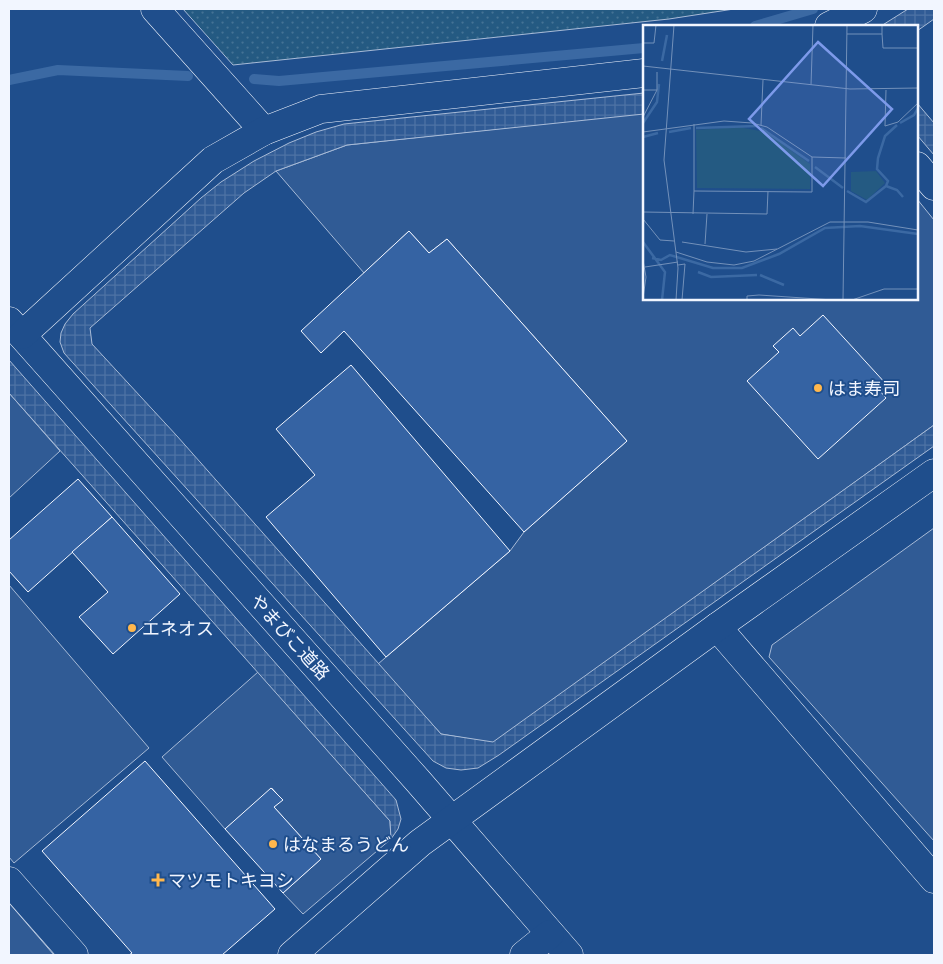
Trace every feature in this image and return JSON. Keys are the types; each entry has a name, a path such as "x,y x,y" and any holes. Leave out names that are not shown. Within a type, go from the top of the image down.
{"street":[{"path":"155,9 264,131"},
{"path":"831,25 863,9"},
{"path":"15,328 213,160 264,131 321,109 643,73"},
{"path":"918,167 934,186"},
{"name":"やまびこ道路","path":"15,328 569,955"},
{"path":"292,955 420,843 717,627 934,473"},
{"path":"717,627 934,879"},
{"path":"9,881 74,955"},
{"path":"524,955 550,934"}],"shaded area":[{"path":"183,9 734,9 669,19 233,65"},
{"path":"908,9 934,9 934,19 918,30 918,25 883,25"},
{"path":"643,93 643,114 347,145 276,171 244,193 90,328 92,344 177,436 441,734 493,742 934,425 934,446 499,755 478,768 461,770 446,768 433,761 64,353 60,342 65,324 73,314 221,182 254,161 289,143 316,132 344,124"},
{"path":"918,104 934,123 934,155 918,136"},
{"path":"643,113 643,300 918,300 918,200 934,220 934,425 493,743 441,734 378,664 510,551 524,532 627,441 447,239 429,253 409,231 364,273 276,171 347,145"},
{"path":"9,360 396,800 401,819 398,829 391,839 390,821 9,393"},
{"path":"9,393 60,451 9,498"},
{"path":"934,528 934,841 769,657 772,645"},
{"path":"9,585 149,748 14,863 9,857"},
{"path":"258,672 390,821 391,839 303,914 283,893 321,859 274,807 282,800 272,788 225,829 162,757"},
{"path":"9,903 54,955 9,955"}],"building":[{"path":"409,231 429,253 447,239 627,441 524,532 344,331 321,353 301,331"},
{"name":"はま寿司","path":"823,315 887,385 880,391 886,398 818,459 747,381 779,352 773,346 793,328 800,336"},
{"path":"351,365 510,551 386,657 266,517 315,475 276,429"},
{"path":"78,479 112,517 28,592 9,571 9,540"},
{"path":"112,517 180,594 113,654 79,617 108,592 72,552"},
{"name":"マツモトキヨシ","path":"145,761 275,909 222,955 129,955 132,953 42,851"},
{"name":"はなまるうどん","path":"271,788 283,800 274,807 321,859 283,893 225,829"}],"waterway":[{"path":"758,25 813,9"},
{"path":"254,79 279,81 643,48"},
{"path":"9,80 58,70 188,76"}],"place":[{"name":"はま寿司","path":"818,388"},
{"name":"エネオス","path":"132,628"},
{"name":"はなまるうどん","path":"273,844"},
{"name":"マツモトキヨシ","path":"158,880"}]}
